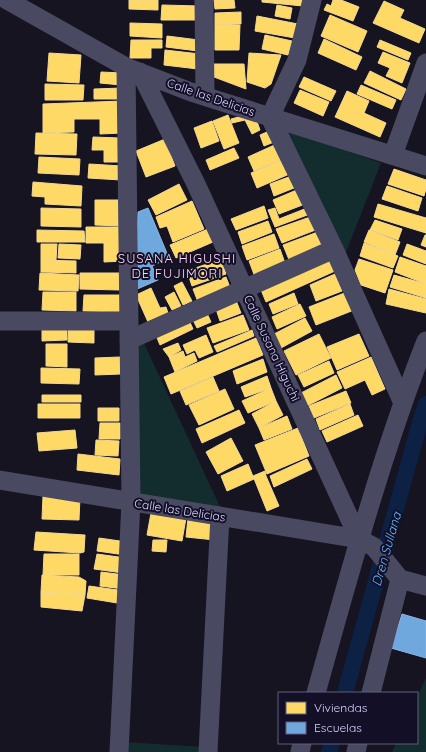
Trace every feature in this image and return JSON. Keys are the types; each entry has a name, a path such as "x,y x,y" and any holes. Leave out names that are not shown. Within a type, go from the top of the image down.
{"street":[{"name":"Calle las Delicias","path":"7,0 133,70 204,96 426,166"},
{"path":"204,0 204,96"},
{"path":"312,0 297,60 270,117 334,249 403,403"},
{"path":"393,155 426,63"},
{"name":"Calle Susana Higuchi","path":"133,70 196,184 244,289 366,543 399,578"},
{"path":"119,752 131,502 129,321 133,70"},
{"path":"129,340 334,249"},
{"path":"0,321 129,321"},
{"path":"316,692 366,543 403,403 419,378 426,341"},
{"name":"Calle las Delicias","path":"0,480 220,516 366,543"},
{"path":"208,752 220,516"},
{"path":"371,692 399,578 426,586"}],"green space":[{"path":"282,128 381,163 345,255"},
{"path":"143,341 222,511 140,498 137,344"},
{"path":"426,678 426,752 392,752 396,744 418,744 418,695"},
{"path":"125,742 203,747 203,752 124,752"}],"building: Viviendas":[{"path":"129,0 158,0 158,10 129,9"},
{"path":"214,0 234,0 235,8 215,9"},
{"path":"262,0 304,0 303,6 262,2"},
{"path":"333,0 341,0 359,7 353,21 324,10 327,4 331,6"},
{"path":"384,1 404,10 400,18 425,29 419,43 373,23"},
{"path":"162,5 200,6 200,20 161,20"},
{"path":"277,5 292,8 290,19 275,16"},
{"path":"241,12 241,24 215,24 215,13"},
{"path":"330,15 367,31 358,52 321,36"},
{"path":"257,16 298,24 295,38 255,31"},
{"path":"130,23 162,24 162,38 130,36"},
{"path":"215,24 240,25 239,50 215,50"},
{"path":"265,35 292,41 288,55 262,49"},
{"path":"167,36 199,40 198,51 166,47"},
{"path":"324,39 362,57 356,70 318,53"},
{"path":"131,40 162,40 162,48 151,48 151,58 130,58"},
{"path":"380,40 411,53 408,60 377,47"},
{"path":"165,50 200,54 198,69 164,65"},
{"path":"383,52 410,63 402,83 386,76 390,68 378,63"},
{"path":"49,53 81,55 79,83 47,81"},
{"path":"249,53 281,55 271,84 265,88 247,82"},
{"path":"214,64 244,64 246,89 214,77"},
{"path":"370,71 406,89 401,100 364,83"},
{"path":"101,72 122,73 121,85 100,83"},
{"path":"304,77 336,91 331,101 299,87"},
{"path":"45,84 84,85 83,100 45,100"},
{"path":"361,85 396,100 392,109 357,94"},
{"path":"122,88 122,99 94,99 94,89"},
{"path":"300,90 329,102 323,116 294,103"},
{"path":"347,91 369,101 364,113 386,123 380,137 335,117"},
{"path":"122,101 122,133 100,134 100,119 74,119 74,132 43,133 43,104"},
{"path":"254,113 260,130 252,134 245,120 232,123 231,119"},
{"path":"228,115 239,143 224,149 213,121"},
{"path":"212,121 219,141 201,148 194,128"},
{"path":"274,129 279,140 264,146 260,135"},
{"path":"36,133 77,134 76,155 35,154"},
{"path":"93,137 120,138 119,162 104,162 104,150 92,150"},
{"path":"165,139 175,166 146,177 136,151"},
{"path":"281,142 287,157 254,171 248,157"},
{"path":"234,148 239,158 210,170 206,160"},
{"path":"39,157 80,159 79,175 38,173"},
{"path":"288,157 294,172 257,188 251,173"},
{"path":"89,164 122,166 121,180 88,178"},
{"path":"394,169 426,180 424,196 388,184"},
{"path":"294,175 299,186 274,196 270,184"},
{"path":"33,182 82,186 81,206 45,204 45,197 32,196"},
{"path":"179,184 187,200 156,215 148,200"},
{"path":"387,186 422,198 418,211 382,199"},
{"path":"299,189 305,204 279,214 273,200"},
{"path":"95,200 122,200 122,226 95,225"},
{"path":"192,201 204,229 173,242 167,226 160,228 156,217"},
{"path":"378,204 426,218 426,233 374,217"},
{"path":"264,206 268,218 236,230 231,219"},
{"path":"41,208 81,209 81,227 41,226"},
{"path":"275,208 279,219 307,208 310,214 275,227 268,210"},
{"path":"313,216 318,229 282,243 276,229"},
{"path":"375,220 402,229 398,240 370,230"},
{"path":"268,221 272,232 242,244 238,232"},
{"path":"86,227 125,227 125,261 104,262 104,243 86,243"},
{"path":"208,229 213,242 176,258 170,245"},
{"path":"37,230 84,231 85,242 37,242"},
{"path":"323,230 330,247 290,262 283,245"},
{"path":"369,230 400,242 395,255 364,242"},
{"path":"274,234 279,248 247,260 242,246"},
{"path":"426,235 426,247 421,245"},
{"path":"364,243 398,256 393,268 360,256"},
{"path":"41,244 57,244 56,260 41,260"},
{"path":"59,244 81,245 80,259 58,258"},
{"path":"407,244 426,251 426,264 403,255"},
{"path":"280,249 286,266 255,277 249,261"},
{"path":"328,254 335,271 266,302 259,285"},
{"path":"400,257 426,266 426,284 395,272"},
{"path":"221,259 226,274 192,286 187,271"},
{"path":"359,259 393,270 385,293 361,285 355,270"},
{"path":"41,260 76,261 76,273 41,272"},
{"path":"40,273 79,275 78,291 39,290"},
{"path":"80,273 119,273 119,290 80,289"},
{"path":"335,274 342,291 316,301 310,285"},
{"path":"394,275 426,284 426,298 390,287"},
{"path":"226,277 231,290 198,302 193,289"},
{"path":"182,282 192,301 183,305 174,286"},
{"path":"151,288 160,308 166,307 168,313 148,322 136,295"},
{"path":"389,289 426,299 426,313 386,304"},
{"path":"43,292 76,292 76,311 42,310"},
{"path":"174,292 181,306 172,310 165,297"},
{"path":"347,292 354,310 316,325 309,307"},
{"path":"294,293 298,304 273,314 269,304"},
{"path":"84,295 121,295 121,312 83,311"},
{"path":"235,298 241,313 220,321 215,306"},
{"path":"300,304 306,316 277,329 272,317"},
{"path":"205,309 211,322 197,328 191,316"},
{"path":"243,315 249,330 213,343 207,328"},
{"path":"188,318 193,329 160,345 155,333"},
{"path":"305,318 312,331 281,348 274,334"},
{"path":"42,321 67,321 67,340 42,341"},
{"path":"69,321 94,322 94,343 68,342"},
{"path":"252,330 254,336 217,352 214,346"},
{"path":"319,334 331,358 296,375 284,351"},
{"path":"359,334 369,356 337,370 327,347"},
{"path":"206,335 213,352 199,358 195,350 187,354 183,345"},
{"path":"256,338 263,355 171,394 164,377"},
{"path":"178,343 181,350 169,357 163,349"},
{"path":"46,344 67,344 67,367 46,366"},
{"path":"183,351 185,357 194,353 197,361 175,372 169,357"},
{"path":"120,357 121,374 95,375 95,358"},
{"path":"371,357 385,389 372,395 365,380 345,389 337,372"},
{"path":"263,359 267,372 237,384 233,371"},
{"path":"329,361 334,373 304,387 298,375"},
{"path":"41,368 80,369 79,384 41,383"},
{"path":"336,375 342,388 307,406 301,393"},
{"path":"267,376 271,388 245,397 241,387"},
{"path":"213,377 219,391 186,405 180,391"},
{"path":"271,388 276,401 248,413 242,401"},
{"path":"225,389 234,409 199,425 189,405"},
{"path":"346,391 351,403 314,418 309,406"},
{"path":"42,395 81,395 81,402 42,402"},
{"path":"276,401 283,415 259,428 252,414"},
{"path":"38,404 80,404 80,418 38,418"},
{"path":"350,404 354,415 320,430 316,419"},
{"path":"98,408 119,408 119,421 98,421"},
{"path":"239,410 245,423 202,443 196,429"},
{"path":"358,415 363,426 327,442 322,431"},
{"path":"287,416 292,429 264,440 259,428"},
{"path":"100,423 120,423 120,439 99,439"},
{"path":"298,428 309,456 267,474 255,445"},
{"path":"75,430 77,448 39,451 37,433"},
{"path":"231,438 243,461 218,474 206,452"},
{"path":"96,440 119,441 118,456 95,455"},
{"path":"78,454 120,459 119,475 77,470"},
{"path":"307,459 312,469 274,487 270,476"},
{"path":"248,464 254,479 227,491 221,476"},
{"path":"265,471 279,506 267,511 253,476"},
{"path":"43,496 80,497 79,520 42,519"},
{"path":"151,513 186,518 182,541 147,535"},
{"path":"188,518 217,520 215,540 186,537"},
{"path":"36,532 85,535 84,552 34,550"},
{"path":"99,538 127,542 125,555 97,551"},
{"path":"153,540 167,540 166,552 152,551"},
{"path":"44,554 79,554 79,575 43,575"},
{"path":"97,554 126,558 123,573 94,569"},
{"path":"101,572 125,575 123,589 100,586"},
{"path":"42,575 79,577 86,581 85,595 41,592"},
{"path":"89,586 125,591 123,604 87,598"},
{"path":"41,592 85,595 82,611 41,607"}],"building: Escuelas":[{"path":"148,208 169,258 152,266 158,280 135,290 138,212"},
{"path":"402,614 426,621 426,658 391,648"}],"waterway":[{"name":"Dren Sullana","path":"345,692 426,404"},
{"name":"Dren Sullana","path":"329,752 332,744"}],"district":[{"name":"SUSANA HIGUSHI DE FUJIMORI","path":"177,266"}]}
